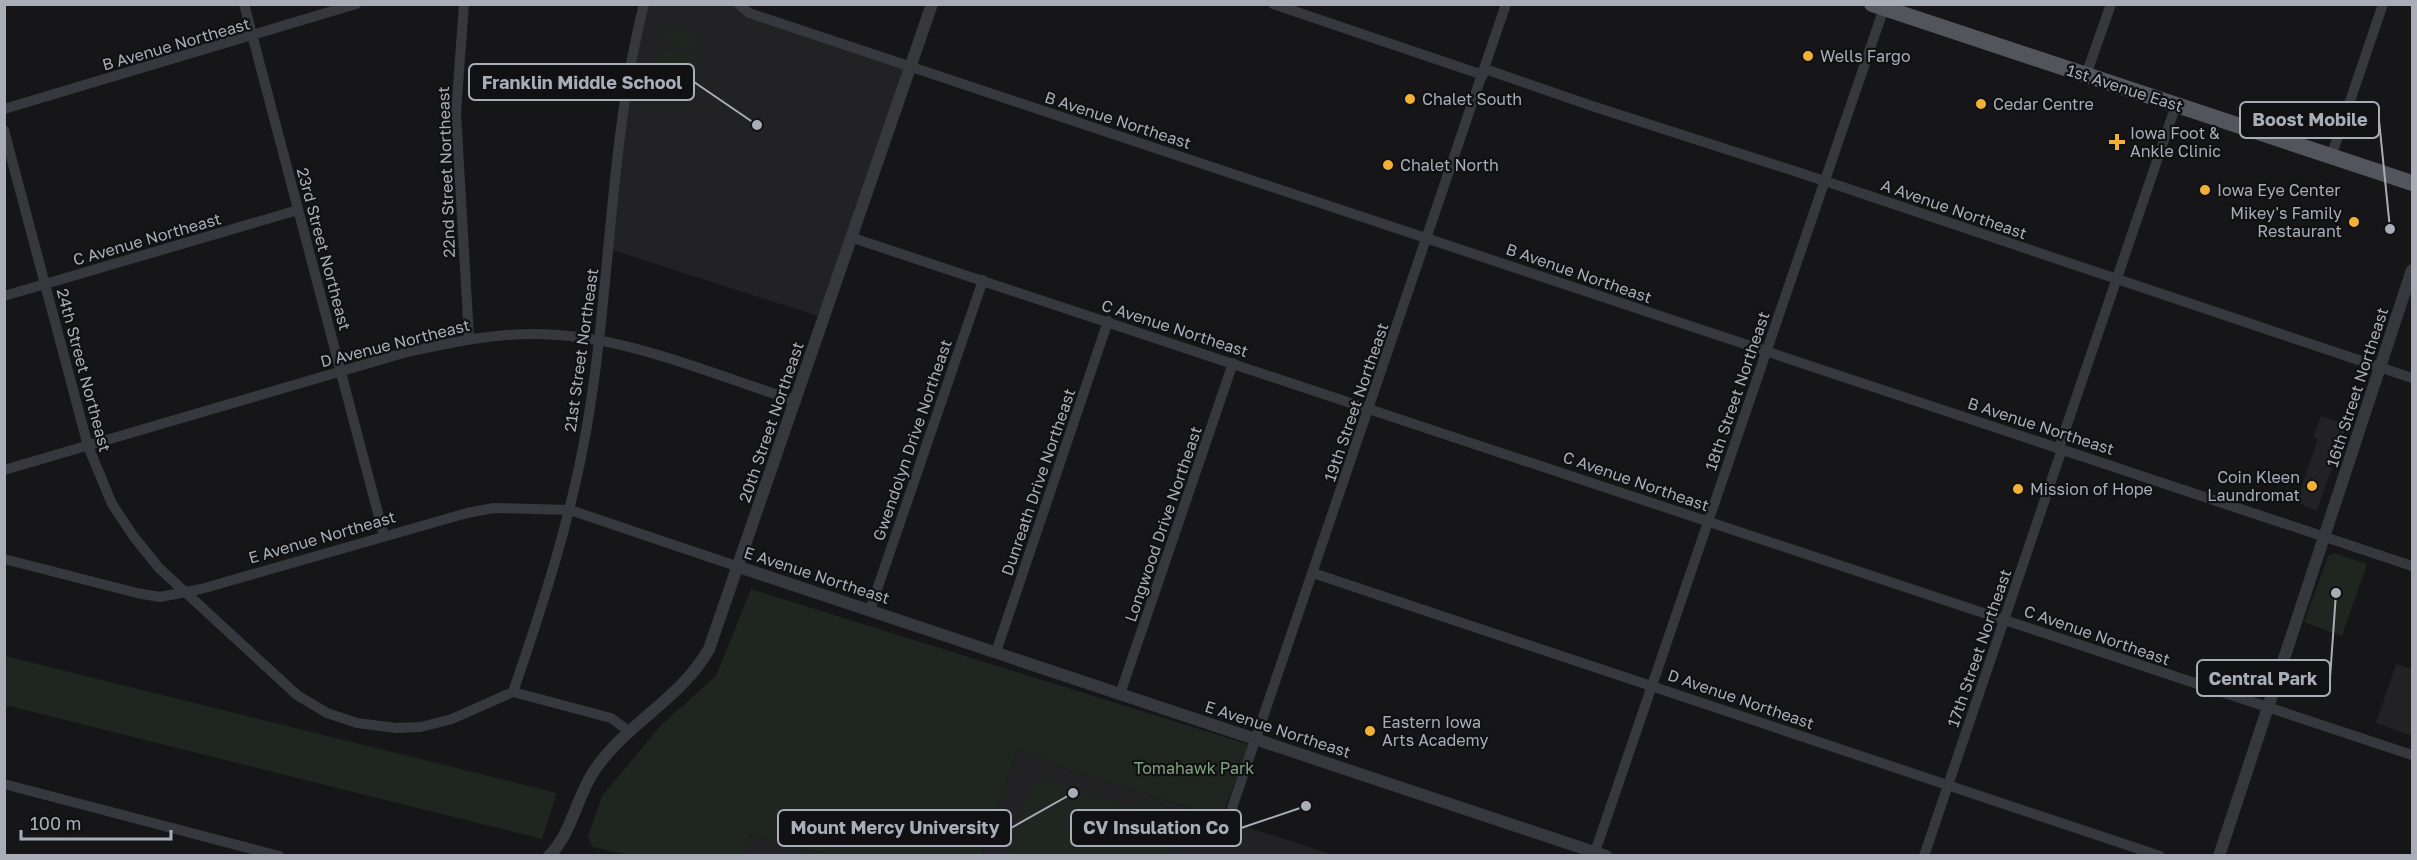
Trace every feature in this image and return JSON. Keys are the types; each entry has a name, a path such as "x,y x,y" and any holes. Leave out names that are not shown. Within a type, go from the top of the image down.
{"main road":[{"name":"1st Avenue East","path":"1878,7 2412,183"}],"street":[{"name":"23rd Street Northeast","path":"244,4 384,536"},
{"name":"B Avenue Northeast","path":"4,109 252,37 356,4"},
{"name":"22nd Street Northeast","path":"464,4 456,113 469,338"},
{"name":"21st Street Northeast","path":"513,692 570,510 587,426 599,341 621,135 644,4"},
{"name":"B Avenue Northeast","path":"739,4 749,13 2412,566"},
{"name":"20th Street Northeast","path":"553,855 566,834 574,810 593,772 608,752 686,681 703,660 713,641 932,4"},
{"name":"A Avenue Northeast","path":"1274,4 1825,181 2412,378"},
{"name":"19th Street Northeast","path":"1232,808 1506,4"},
{"path":"2086,75 2111,4"},
{"path":"2331,157 2383,4"},
{"name":"18th Street Northeast","path":"1601,854 1653,685 1825,181 1878,7"},
{"name":"17th Street Northeast","path":"1924,855 2005,620 2176,105"},
{"name":"24th Street Northeast","path":"4,130 88,446 112,504 134,537 183,593 297,695 327,713 357,723 396,728 422,727 452,719 513,692"},
{"name":"C Avenue Northeast","path":"4,296 298,210"},
{"name":"C Avenue Northeast","path":"850,237 1369,407 2412,755"},
{"name":"16th Street Northeast","path":"2219,855 2412,270"},
{"name":"Gwendolyn Drive Northeast","path":"870,610 983,280"},
{"name":"Dunreath Drive Northeast","path":"996,652 1108,321"},
{"name":"D Avenue Northeast","path":"4,470 341,372 469,338 534,334 599,341 640,350 796,401"},
{"name":"Longwood Drive Northeast","path":"1120,694 1233,363"},
{"name":"E Avenue Northeast","path":"4,559 160,597 183,593 448,518 494,508 570,510 1601,854"},
{"name":"D Avenue Northeast","path":"1313,573 2160,855"},
{"path":"513,692 611,718 630,732"},
{"path":"4,784 279,855"}],"shaded area":[{"path":"644,5 739,5 911,66 824,318 612,250 617,167"},
{"path":"2321,416 2347,424 2317,511 2296,502 2318,439 2313,437"},
{"path":"2396,664 2412,669 2412,736 2376,723"},
{"path":"1018,748 1064,768 1333,855 981,856"},
{"path":"747,834 831,855 744,856"}],"green space":[{"path":"664,27 700,33 697,50 662,43"},
{"path":"661,49 697,54 694,71 658,65"},
{"path":"2333,553 2367,564 2342,636 2304,622 2328,556"},
{"name":"Tomahawk Park","path":"751,589 1250,745 1221,818 1064,768 1018,748 981,855 831,855 748,834 744,855 628,855 592,847 588,836 602,796 662,724 716,676"},
{"path":"5,656 557,793 542,839 5,705"},
{"path":"1041,778 1179,824 1169,855 1008,855 1032,783"}],"place":[{"name":"Wells Fargo","path":"1808,56"},
{"name":"Chalet South","path":"1410,99"},
{"name":"Cedar Centre","path":"1981,104"},
{"name":"Franklin Middle School","path":"757,125"},
{"name":"Iowa Foot & Ankle Clinic","path":"2117,142"},
{"name":"Chalet North","path":"1388,165"},
{"name":"Iowa Eye Center","path":"2205,190"},
{"name":"Mikey's Family Restaurant","path":"2354,222"},
{"name":"Boost Mobile","path":"2390,229"},
{"name":"Coin Kleen Laundromat","path":"2312,486"},
{"name":"Mission of Hope","path":"2018,489"},
{"name":"Central Park","path":"2336,593"},
{"name":"Eastern Iowa Arts Academy","path":"1370,731"},
{"name":"Mount Mercy University","path":"1073,793"},
{"name":"CV Insulation Co","path":"1306,806"}]}
